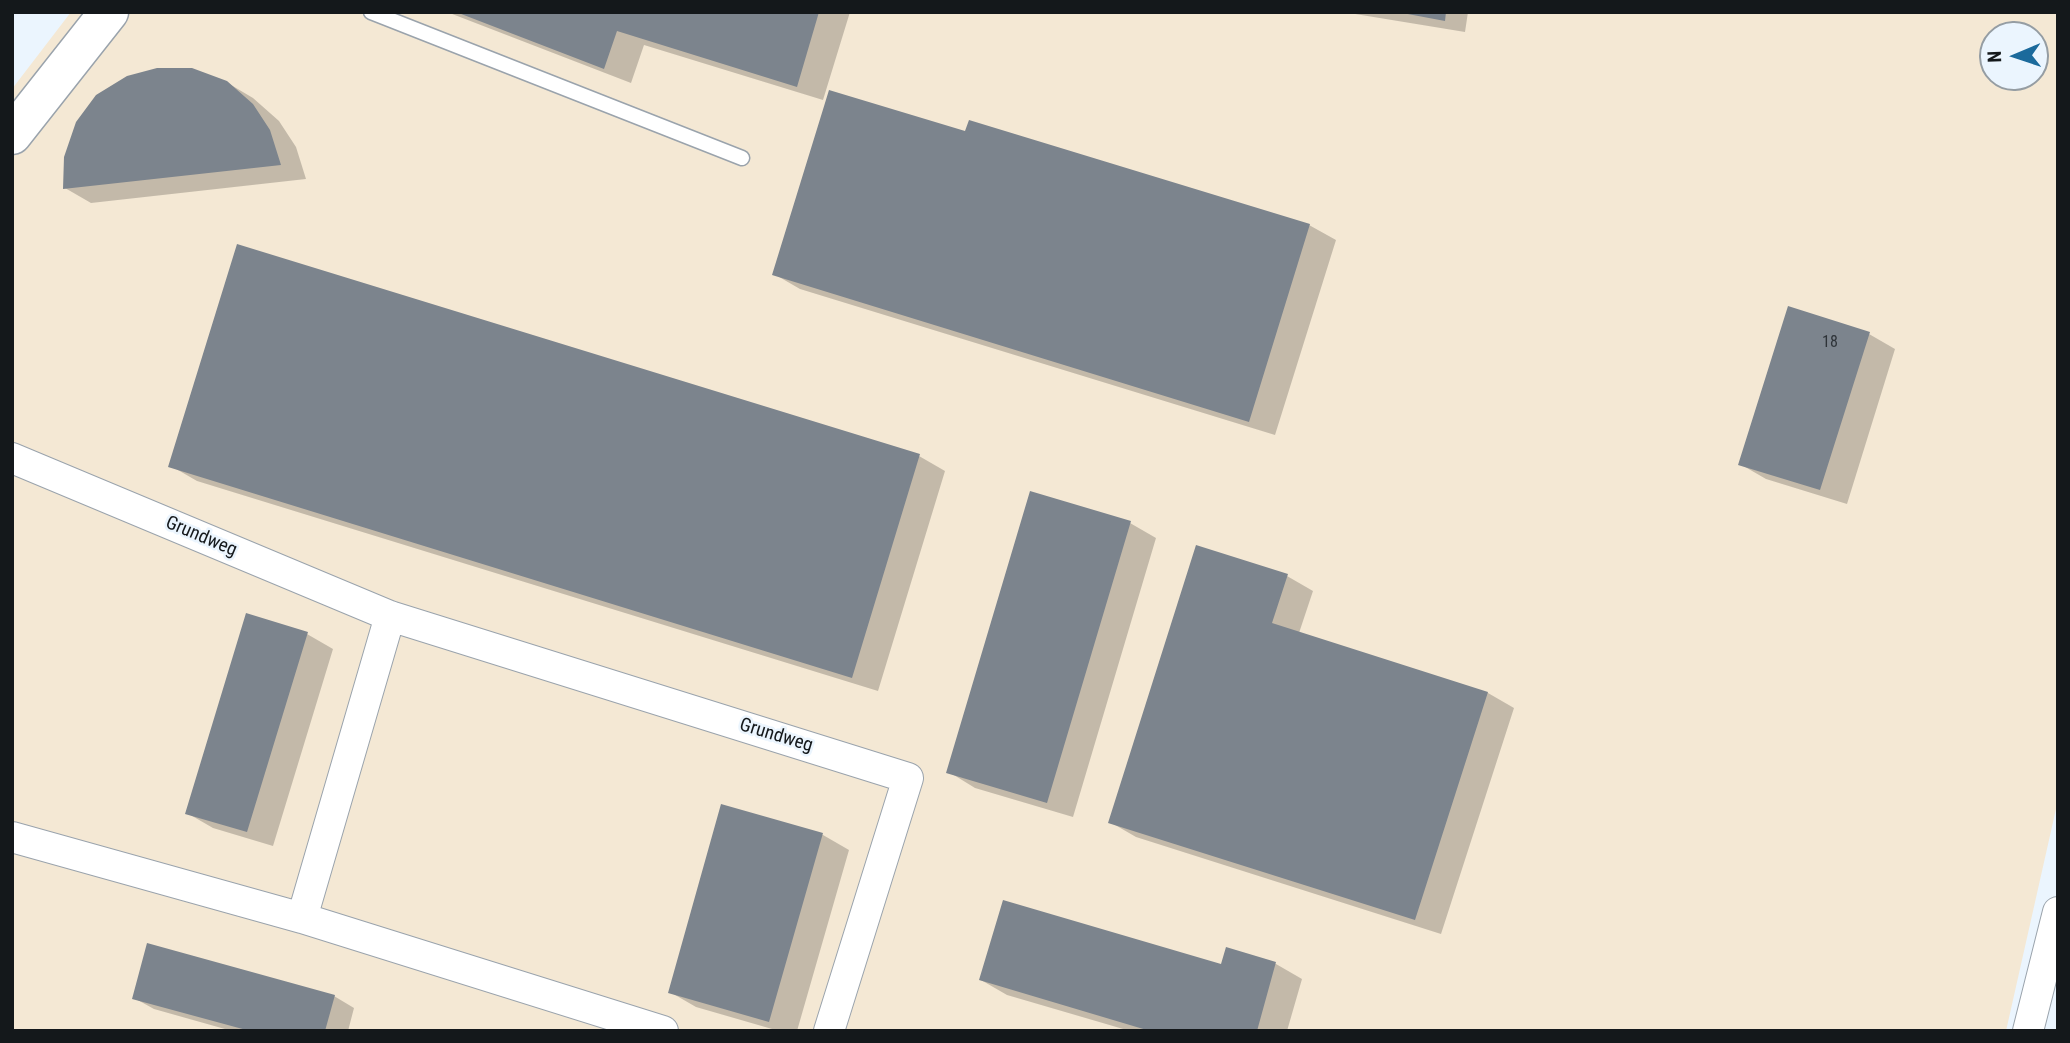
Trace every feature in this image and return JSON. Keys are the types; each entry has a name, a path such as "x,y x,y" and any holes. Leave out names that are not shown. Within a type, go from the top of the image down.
{"street":[{"path":"12,135 109,12"},
{"name":"Grundweg","path":"12,458 390,616 908,778 829,1031"},
{"path":"302,918 390,616"},
{"path":"12,836 302,918 663,1031"},
{"path":"2028,1031 2058,912"}],"lane":[{"path":"371,12 742,158"}],"shaded area":[{"path":"71,12 2058,12 2058,800 2006,1031 12,1031 12,89"}],"building":[{"path":"456,12 819,12 797,87 617,31 604,69"},
{"path":"1397,12 1446,12 1445,21"},
{"path":"157,68 192,68 227,81 253,104 270,130 281,165 63,189 64,157 76,122 96,95 127,76"},
{"path":"829,90 965,131 969,120 1310,224 1249,422 772,275"},
{"path":"237,244 920,454 852,678 168,467"},
{"path":"1788,306 1870,332 1820,490 1738,465"},
{"path":"1030,491 1131,521 1047,803 946,773"},
{"path":"1196,545 1288,574 1272,623 1488,692 1415,920 1108,823"},
{"path":"246,613 308,632 247,832 185,814"},
{"path":"721,804 823,833 769,1022 668,993"},
{"path":"1003,900 1221,964 1226,947 1276,962 1257,1031 1150,1031 979,980"},
{"path":"147,943 335,995 325,1031 250,1031 132,999"}]}
